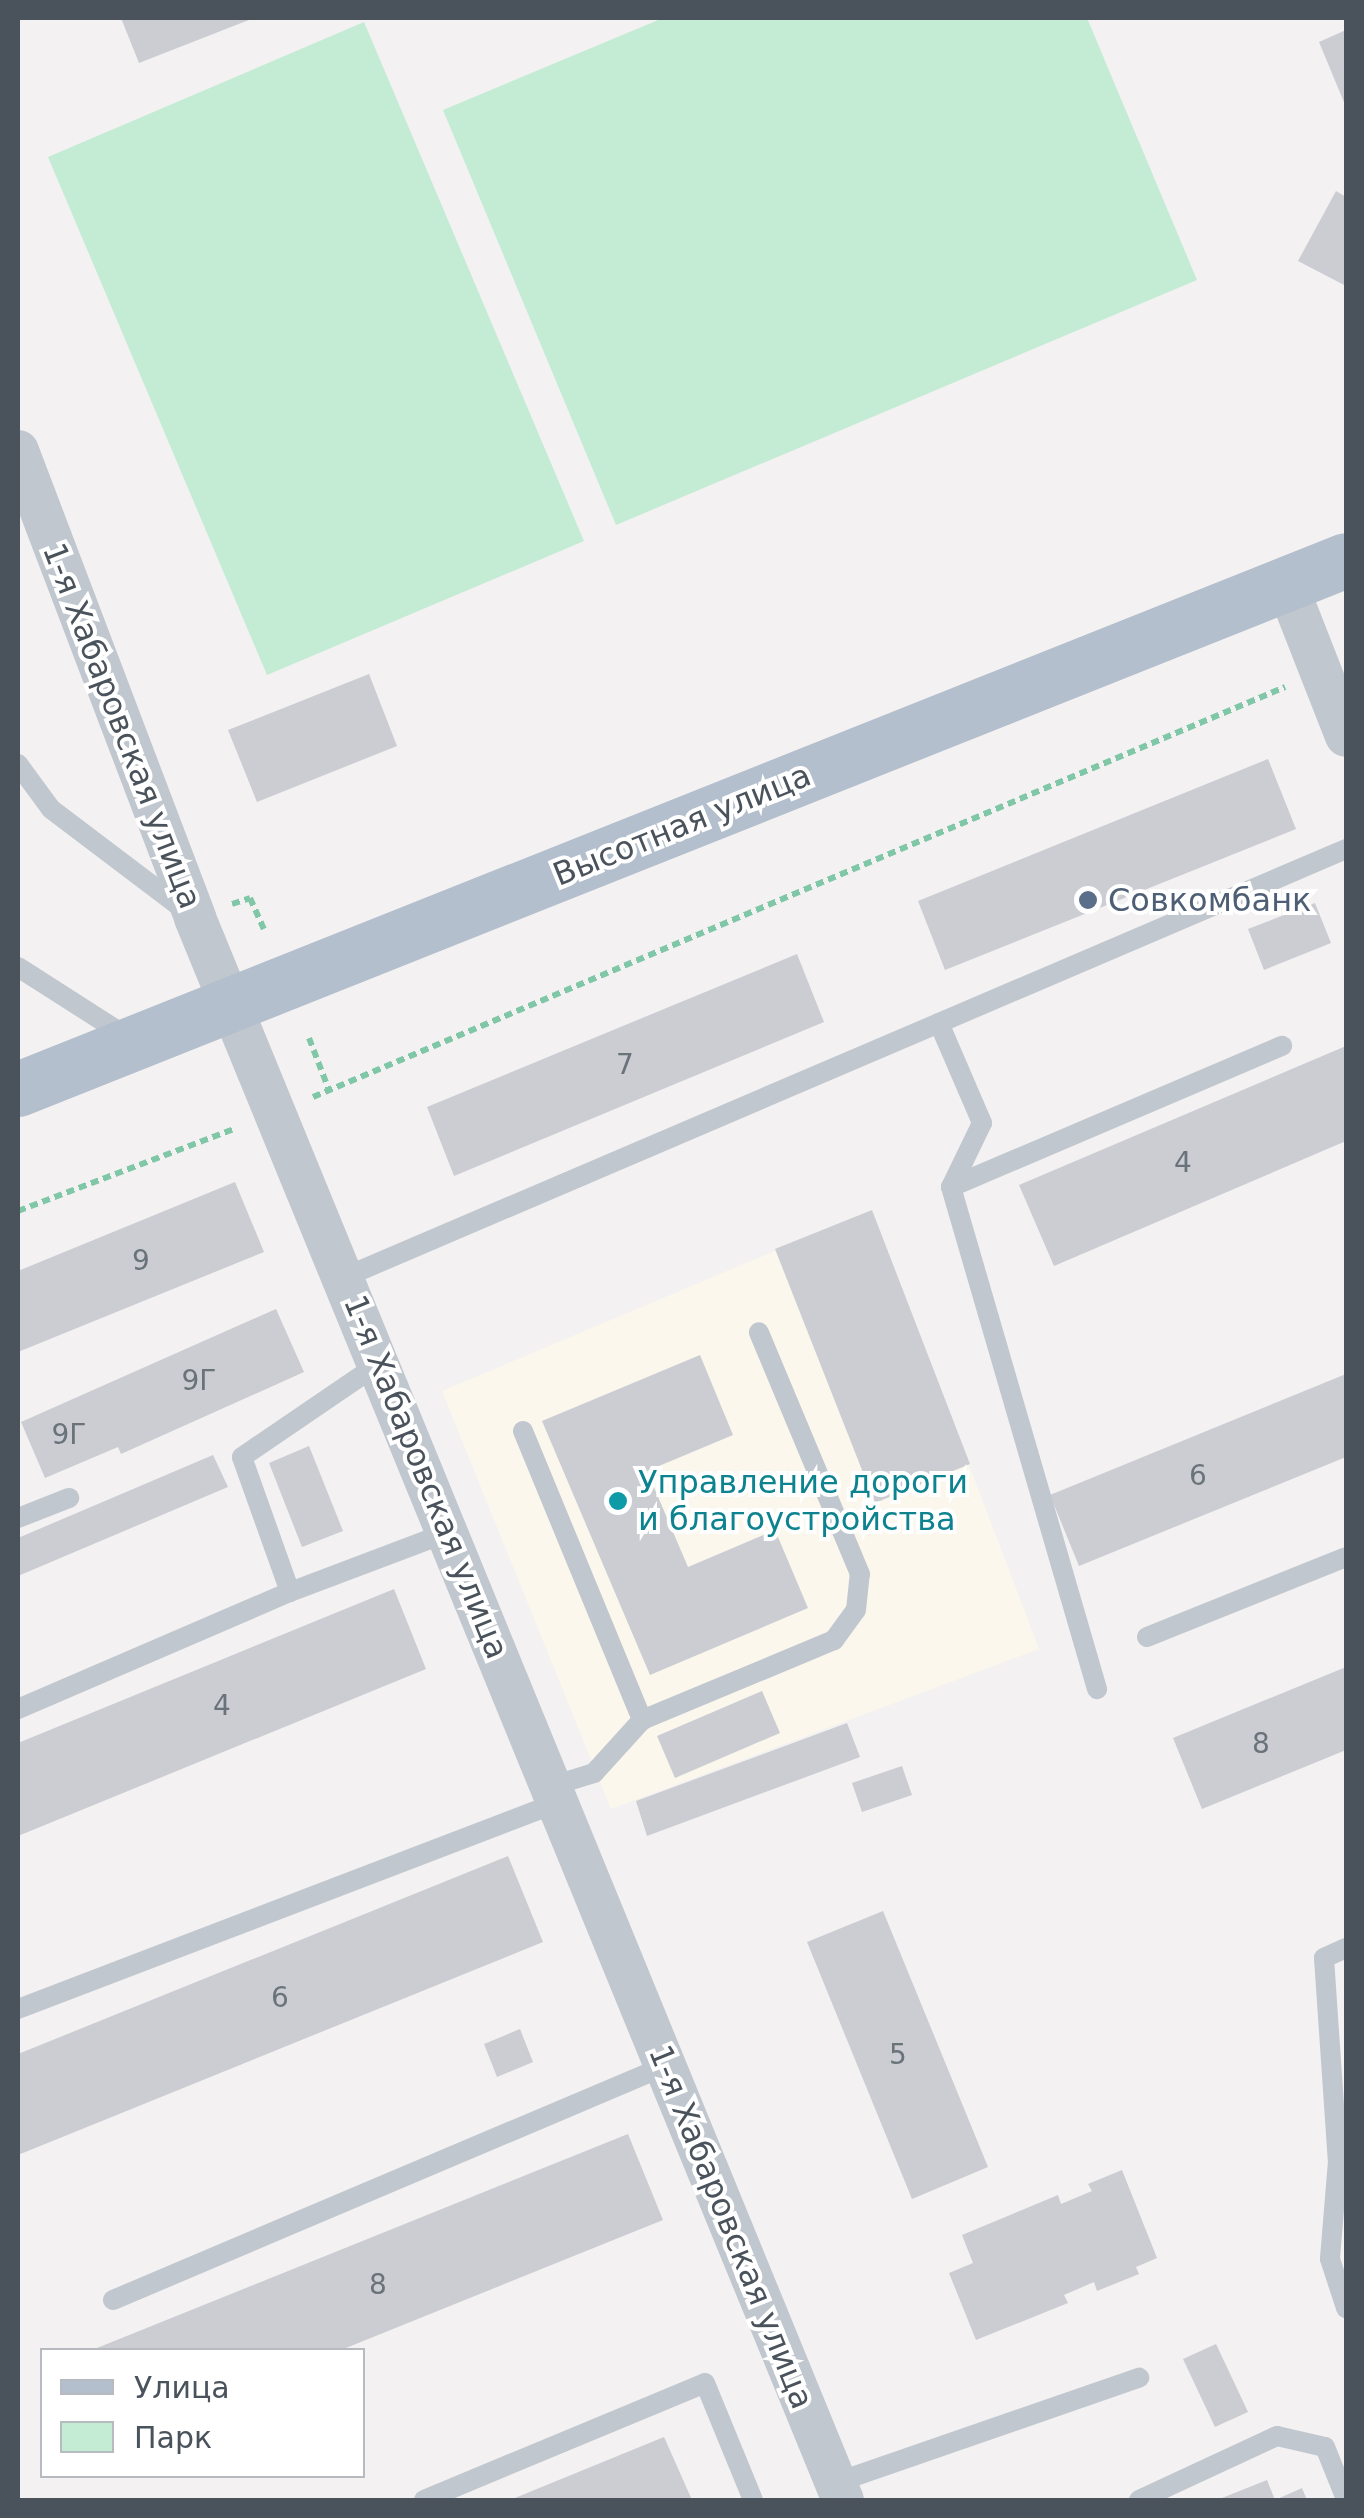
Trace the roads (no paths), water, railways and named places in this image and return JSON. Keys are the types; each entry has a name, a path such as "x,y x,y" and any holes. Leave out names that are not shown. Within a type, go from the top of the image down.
{"main road":[{"name":"Высотная улица","path":"18,1089 1346,560"}],"street":[{"name":"1-я Хабаровская улица","path":"18,451 213,911 234,1004 839,2492"},
{"path":"1286,583 1343,719"}],"lane":[{"path":"18,764 51,809 213,911"},
{"path":"345,1277 1346,849"},
{"path":"18,966 135,1042"},
{"path":"938,1023 982,1123 951,1187 1097,1689"},
{"path":"951,1187 1282,1046"},
{"path":"18,2009 555,1794 594,1772 642,1720 834,1640 856,1610 860,1574 759,1332"},
{"path":"290,1592 242,1458 380,1363"},
{"path":"523,1431 642,1720"},
{"path":"18,1518 68,1498"},
{"path":"18,1709 290,1592 448,1532"},
{"path":"1147,1637 1346,1557"},
{"path":"1346,1948 1324,1958 1338,2161 1330,2260 1346,2308"},
{"path":"113,2300 665,2066"},
{"path":"839,2492 1139,2378"},
{"path":"424,2500 705,2383 753,2500"},
{"path":"1139,2500 1277,2436 1325,2447 1346,2499"}],"place":[{"name":"Совкомбанк","path":"1088,900"},
{"name":"Управление дороги и благоустройства","path":"618,1501"}]}
